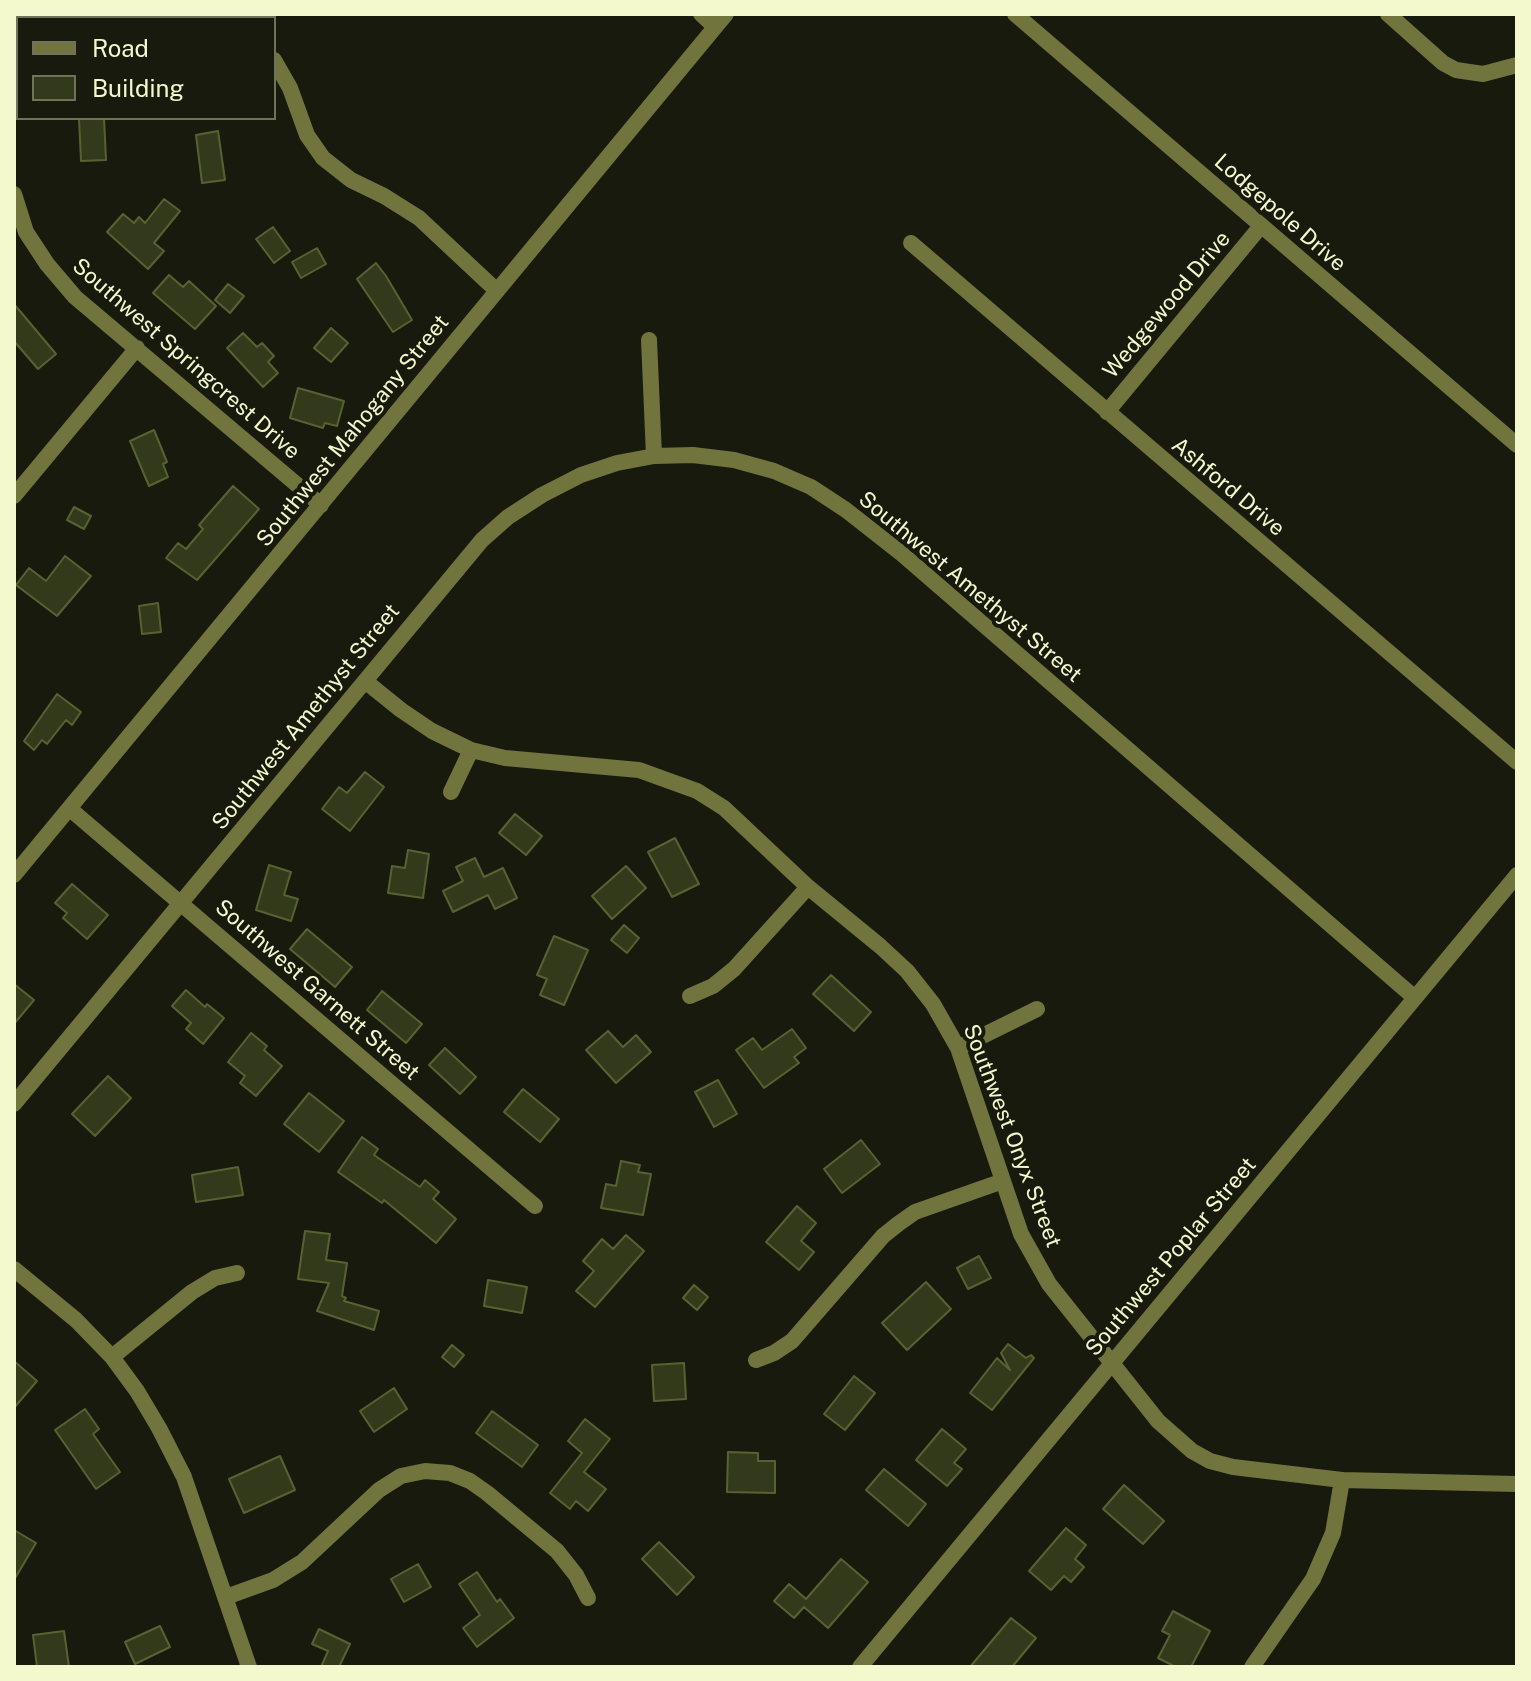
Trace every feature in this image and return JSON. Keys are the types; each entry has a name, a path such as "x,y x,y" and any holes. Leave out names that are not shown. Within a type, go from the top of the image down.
{"street":[{"path":"701,14 721,20"},
{"name":"Lodgepole Drive","path":"1015,14 1517,445"},
{"path":"1388,14 1443,63 1456,70 1483,74 1517,65"},
{"name":"Southwest Mahogany Street","path":"14,875 721,20"},
{"path":"276,64 290,88 307,135 323,158 351,180 419,218 497,291"},
{"name":"Southwest Springcrest Drive","path":"14,194 26,232 47,264 75,297 321,505"},
{"name":"Wedgewood Drive","path":"1107,412 1261,226"},
{"name":"Ashford Drive","path":"911,243 1517,762"},
{"path":"649,340 654,456"},
{"path":"14,496 137,348"},
{"name":"Southwest Amethyst Street","path":"14,1104 456,568 508,517 542,495 581,475 617,463 654,456 693,455 734,460 774,471 811,487 846,510 902,554 1415,998"},
{"name":"Southwest Onyx Street","path":"365,681 432,731 471,750 505,758 639,770 697,791 724,808 808,887 907,971 933,1004 958,1048 1021,1234 1049,1284 1174,1438 1210,1461 1233,1467 1342,1480 1517,1484"},
{"path":"451,792 471,750"},
{"name":"Southwest Garnett Street","path":"70,809 535,1206"},
{"name":"Southwest Poplar Street","path":"860,1667 1517,875"},
{"path":"690,996 713,986 734,969 808,887"},
{"path":"958,1048 1037,1009"},
{"path":"756,1360 792,1341 883,1236 898,1224 915,1212 1003,1181"},
{"path":"14,1269 76,1320 112,1357 152,1416 184,1477 249,1667"},
{"path":"112,1357 192,1292 215,1278 237,1273"},
{"path":"226,1597 273,1580 302,1562 379,1490 401,1476 425,1471 450,1473 470,1481 487,1493 557,1551 576,1575 588,1598"},
{"path":"1252,1667 1313,1579 1333,1533 1342,1480"}],"building":[{"path":"79,120 104,120 106,160 81,161"},
{"path":"218,131 225,180 202,183 196,135"},
{"path":"164,199 180,211 154,243 164,251 148,269 107,232 123,214 134,223 139,217 145,223"},
{"path":"273,227 290,251 274,263 256,239"},
{"path":"317,248 326,264 301,278 292,262"},
{"path":"376,263 412,320 393,332 357,279"},
{"path":"169,275 183,287 189,281 216,306 195,329 153,293"},
{"path":"228,284 244,296 230,313 215,300"},
{"path":"14,304 56,354 38,369 14,341"},
{"path":"331,328 348,343 331,362 314,348"},
{"path":"243,333 257,347 262,343 274,356 268,362 278,373 263,387 227,348"},
{"path":"298,388 344,401 337,426 325,423 323,428 290,418"},
{"path":"154,430 167,462 163,464 168,477 149,486 130,441"},
{"path":"233,486 259,509 197,580 166,558 178,543 186,549 203,529 199,525"},
{"path":"74,507 91,516 84,529 67,520"},
{"path":"65,556 91,576 57,616 16,585 29,568 46,581"},
{"path":"158,603 161,632 142,634 139,606"},
{"path":"57,694 81,712 72,725 66,720 47,744 42,740 34,750 24,741"},
{"path":"365,772 384,787 350,831 322,809 339,787 347,793"},
{"path":"515,814 542,836 526,855 499,833"},
{"path":"675,838 699,884 672,897 648,852"},
{"path":"408,850 429,854 423,898 388,893 392,866 405,868"},
{"path":"475,858 484,877 503,868 517,898 495,909 488,895 453,912 443,891 463,881 456,867"},
{"path":"269,865 291,872 284,895 298,899 291,921 256,910"},
{"path":"626,866 646,888 612,919 592,896"},
{"path":"72,884 108,915 87,939 63,918 67,913 55,903"},
{"path":"624,925 639,938 627,953 611,940"},
{"path":"307,929 352,967 335,987 290,949"},
{"path":"554,936 588,950 564,1005 540,995 547,979 537,975"},
{"path":"831,975 871,1012 854,1031 813,994"},
{"path":"14,984 34,1000 14,1024"},
{"path":"186,990 205,1007 207,1004 224,1018 203,1044 186,1029 191,1023 172,1006"},
{"path":"382,991 422,1024 406,1043 367,1010"},
{"path":"792,1029 806,1048 794,1057 799,1063 764,1088 736,1050 753,1038 762,1050"},
{"path":"608,1031 623,1047 636,1035 651,1052 616,1083 586,1050"},
{"path":"251,1033 267,1046 264,1050 282,1066 256,1096 240,1083 245,1076 228,1062"},
{"path":"445,1048 476,1077 460,1094 429,1065"},
{"path":"108,1076 131,1098 95,1136 72,1114"},
{"path":"718,1080 737,1114 714,1127 695,1092"},
{"path":"523,1089 559,1119 540,1142 504,1112"},
{"path":"309,1093 344,1121 319,1152 284,1124"},
{"path":"362,1137 378,1149 374,1155 420,1187 425,1180 439,1192 433,1199 456,1219 436,1243 384,1200 382,1203 338,1172"},
{"path":"861,1140 880,1164 842,1193 824,1169"},
{"path":"621,1161 640,1165 638,1172 651,1174 643,1215 601,1208 606,1184 616,1186"},
{"path":"238,1167 243,1195 196,1202 192,1175"},
{"path":"797,1206 816,1223 801,1241 814,1252 799,1270 766,1242"},
{"path":"305,1231 330,1234 326,1260 347,1263 344,1301 379,1311 374,1330 317,1311 329,1283 298,1279"},
{"path":"626,1235 644,1251 595,1307 576,1291 594,1271 583,1261 602,1239 613,1249"},
{"path":"979,1256 991,1278 968,1289 957,1268"},
{"path":"488,1280 527,1287 522,1313 484,1306"},
{"path":"926,1282 951,1309 907,1350 882,1323"},
{"path":"694,1285 708,1297 697,1310 683,1298"},
{"path":"1008,1344 1026,1358 1031,1355 1034,1358 992,1410 970,1393 997,1358 1010,1370 1001,1353"},
{"path":"452,1345 464,1355 454,1367 442,1357"},
{"path":"14,1361 37,1381 14,1408"},
{"path":"684,1363 686,1399 654,1401 652,1365"},
{"path":"854,1376 875,1393 845,1430 824,1414"},
{"path":"394,1388 407,1409 374,1432 360,1411"},
{"path":"85,1409 99,1429 93,1434 120,1472 96,1489 55,1430"},
{"path":"492,1411 538,1445 522,1467 476,1433"},
{"path":"585,1419 610,1439 584,1472 606,1489 588,1511 576,1501 570,1509 550,1493 582,1453 568,1441"},
{"path":"942,1429 966,1449 954,1463 962,1469 947,1486 916,1460"},
{"path":"728,1452 758,1453 758,1461 775,1461 775,1493 727,1492"},
{"path":"280,1456 295,1490 244,1513 229,1479"},
{"path":"884,1469 926,1504 908,1526 866,1490"},
{"path":"1124,1485 1164,1521 1143,1544 1103,1509"},
{"path":"1066,1528 1086,1545 1075,1559 1084,1567 1071,1582 1064,1576 1051,1590 1029,1571"},
{"path":"14,1530 36,1543 14,1580"},
{"path":"659,1542 694,1577 677,1595 642,1559"},
{"path":"841,1559 868,1582 828,1628 804,1607 794,1618 774,1601 789,1584 806,1599"},
{"path":"418,1564 431,1587 404,1602 391,1579"},
{"path":"477,1572 497,1602 500,1599 514,1618 477,1647 463,1628 480,1615 459,1584"},
{"path":"1173,1611 1210,1631 1191,1667 1176,1667 1158,1658 1170,1635 1162,1631"},
{"path":"1011,1618 1036,1638 1012,1667 970,1667"},
{"path":"160,1626 170,1647 135,1664 125,1642"},
{"path":"319,1629 350,1644 339,1667 321,1667 328,1651 312,1644"},
{"path":"64,1631 69,1667 37,1667 33,1635"}]}
